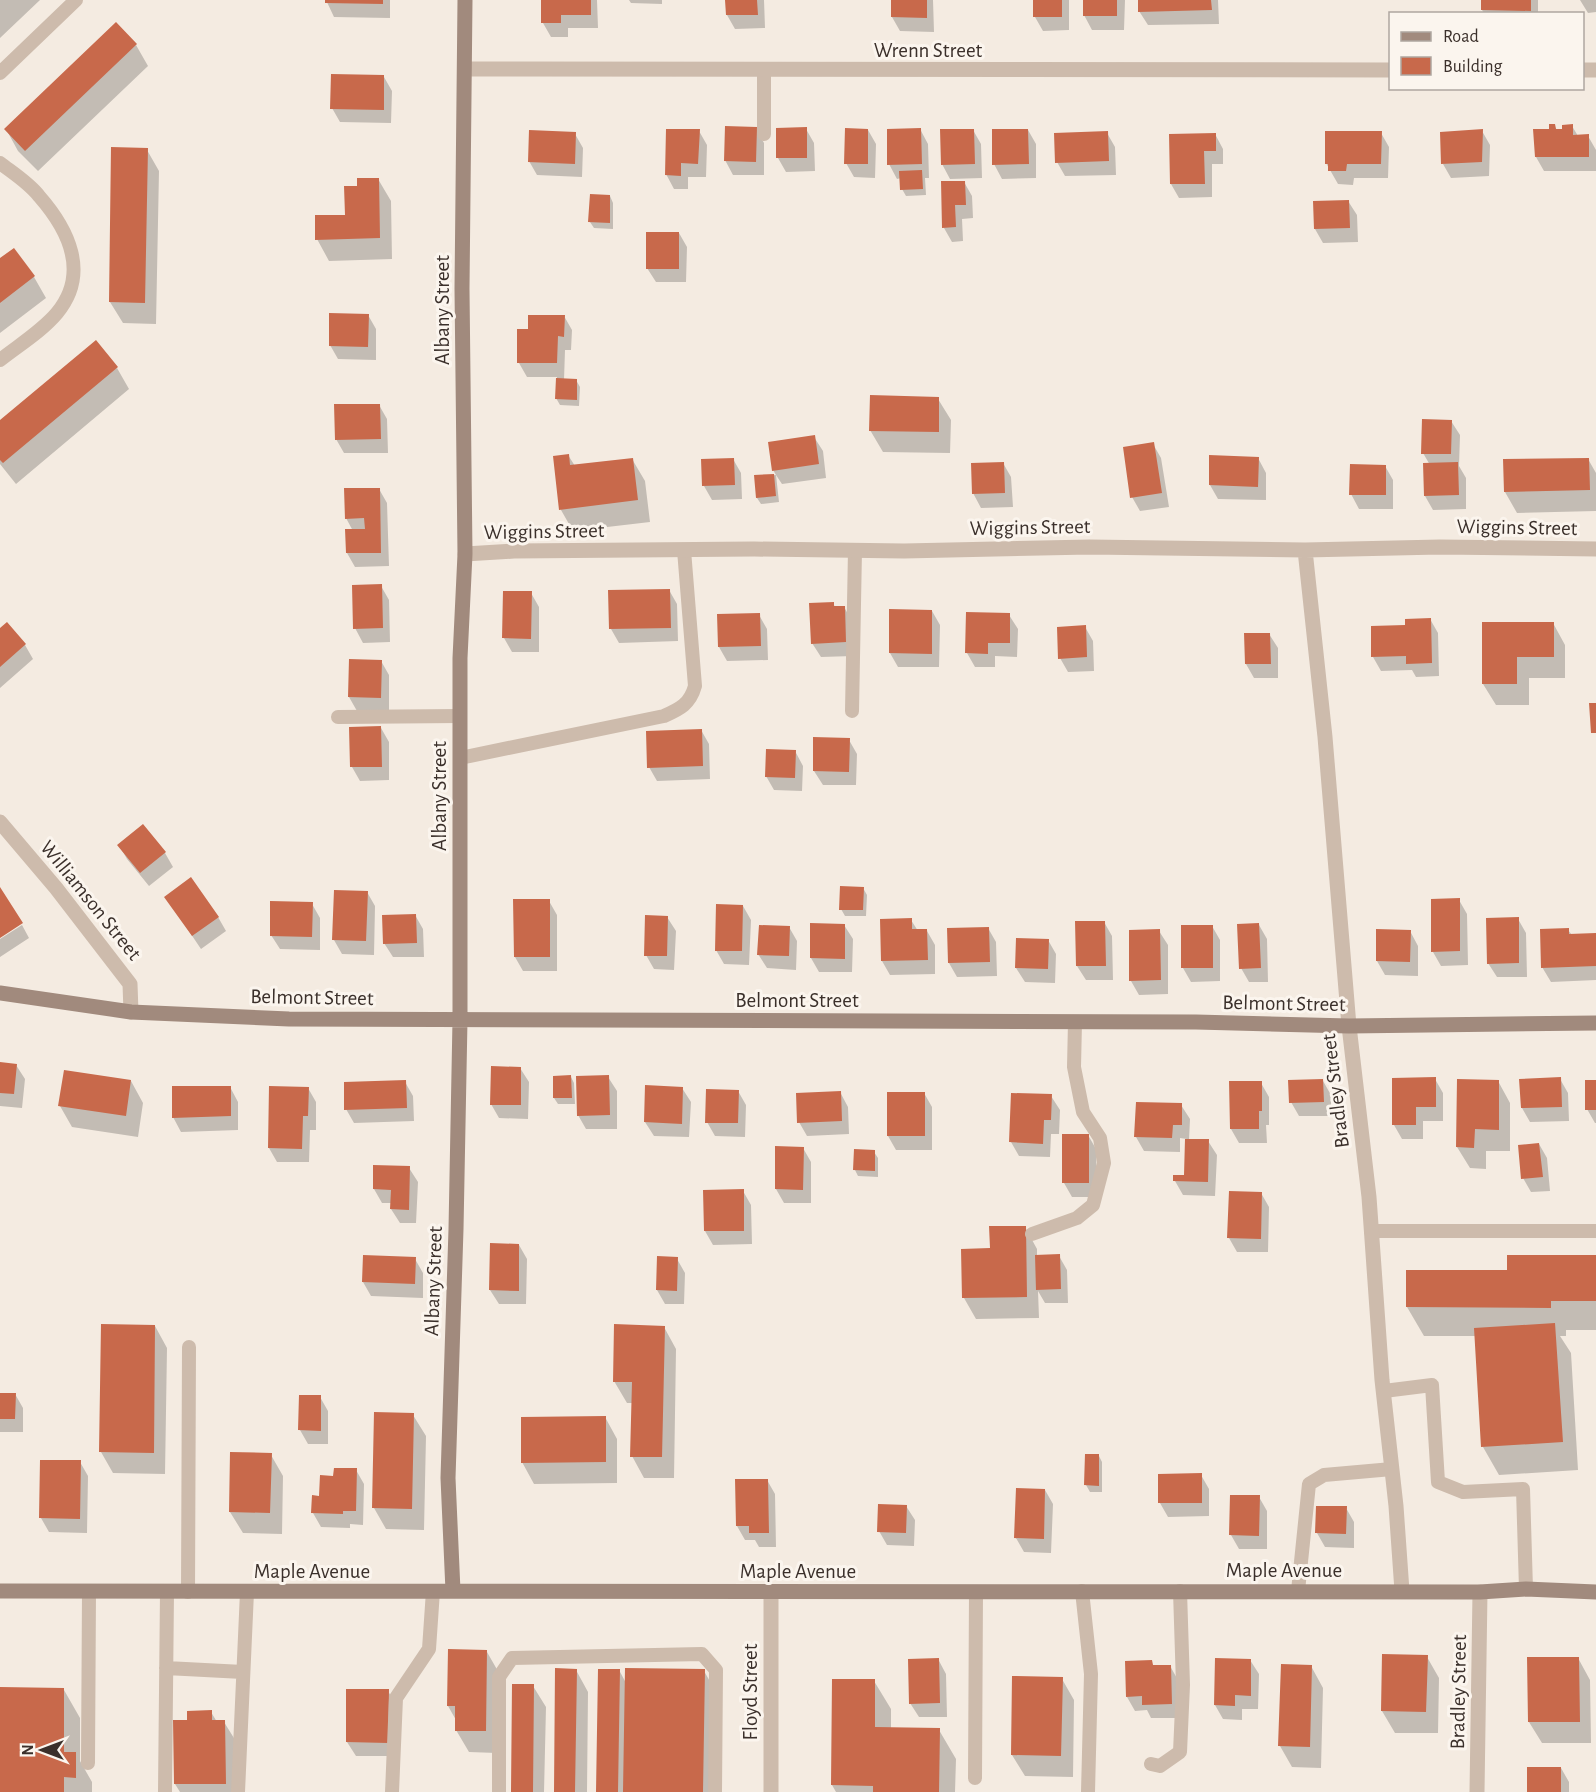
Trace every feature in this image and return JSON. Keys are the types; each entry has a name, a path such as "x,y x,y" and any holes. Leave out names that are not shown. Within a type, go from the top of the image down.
{"street":[{"name":"Albany Street","path":"453,1591 448,1478 460,1020 460,658 465,554 462,289 465,0"},
{"name":"Wrenn Street","path":"465,69 1389,70"},
{"name":"Wiggins Street","path":"465,554 514,551 1090,547 1305,550 1440,546 1596,549"},
{"name":"Bradley Street","path":"1305,550 1325,737 1348,1026 1371,1231 1402,1591"},
{"name":"Williamson Street","path":"0,822 56,888 130,984 131,1012"},
{"name":"Belmont Street","path":"0,993 131,1012 289,1019 1075,1022 1348,1026 1596,1023"},
{"name":"Maple Avenue","path":"0,1591 1480,1592 1526,1589 1596,1592"},
{"name":"Floyd Street","path":"771,1592 771,1792"},
{"name":"Bradley Street","path":"1477,1792 1480,1592"}],"lane":[{"path":"0,73 76,0"},
{"path":"764,70 764,134"},
{"path":"0,163 38,194 67,235 72,254 73,274 69,294 59,311 0,360"},
{"path":"460,758 664,716 682,708 691,698 694,686 684,550"},
{"path":"852,711 855,550"},
{"path":"338,717 460,716"},
{"path":"1032,1234 1077,1218 1093,1205 1104,1163 1100,1138 1083,1112 1074,1067 1075,1022"},
{"path":"1371,1231 1596,1231"},
{"path":"188,1592 189,1347"},
{"path":"1384,1391 1432,1385 1438,1482 1463,1492 1523,1490 1526,1589"},
{"path":"1298,1591 1309,1484 1324,1475 1392,1469"},
{"path":"87,1763 89,1591"},
{"path":"392,1792 396,1698 429,1649 433,1591"},
{"path":"1082,1591 1091,1674 1088,1792"},
{"path":"1151,1764 1160,1766 1180,1752 1184,1685 1180,1591"},
{"path":"165,1792 167,1592"},
{"path":"238,1792 247,1592"},
{"path":"975,1778 976,1592"},
{"path":"499,1792 499,1677 512,1658 702,1654 716,1670 715,1792"},
{"path":"166,1668 243,1672"}],"building":[{"path":"325,0 383,0 383,4 325,3"},
{"path":"541,0 591,0 591,15 561,15 561,23 541,23"},
{"path":"725,0 757,0 758,15 726,15"},
{"path":"891,0 927,0 927,18 891,17"},
{"path":"1033,0 1062,0 1062,17 1033,17"},
{"path":"1083,0 1117,0 1117,16 1083,16"},
{"path":"1138,0 1211,0 1212,10 1138,12"},
{"path":"1481,0 1531,0 1531,11 1481,10"},
{"path":"116,22 137,44 25,151 4,129"},
{"path":"331,74 384,75 384,110 330,109"},
{"path":"1549,124 1555,124 1556,129 1562,129 1562,125 1573,124 1573,135 1589,134 1589,157 1535,157 1533,129 1549,129"},
{"path":"725,126 757,127 756,162 724,161"},
{"path":"807,127 807,158 776,158 776,128"},
{"path":"845,128 868,129 868,164 844,164"},
{"path":"921,128 922,164 887,165 887,129"},
{"path":"666,129 700,129 698,164 681,163 681,176 665,175"},
{"path":"940,129 974,129 975,164 941,165"},
{"path":"992,129 1028,129 1029,164 992,165"},
{"path":"1483,129 1482,162 1441,164 1440,132"},
{"path":"529,130 576,132 575,164 528,162"},
{"path":"1108,131 1109,161 1055,163 1054,133"},
{"path":"1325,131 1382,131 1381,164 1347,164 1346,171 1328,171 1328,164 1325,164"},
{"path":"1216,133 1216,151 1204,151 1205,184 1170,184 1169,134"},
{"path":"111,147 148,148 145,303 109,302"},
{"path":"922,170 923,189 900,190 899,171"},
{"path":"357,178 379,178 380,238 315,240 315,215 345,215 344,186 357,186"},
{"path":"941,181 965,181 966,205 955,205 956,227 942,228"},
{"path":"590,194 610,195 610,223 588,222"},
{"path":"1349,200 1350,228 1314,229 1313,201"},
{"path":"646,232 679,232 679,269 646,269"},
{"path":"14,248 35,276 0,303 0,258"},
{"path":"329,313 369,314 368,347 329,346"},
{"path":"528,315 565,315 564,337 558,336 557,363 517,363 517,329 528,329"},
{"path":"96,340 118,367 3,463 0,460 0,420"},
{"path":"556,378 577,379 577,400 555,399"},
{"path":"870,395 939,397 939,432 869,431"},
{"path":"334,404 380,404 381,439 335,440"},
{"path":"1422,419 1452,420 1451,454 1421,454"},
{"path":"815,435 819,464 772,471 768,442"},
{"path":"1154,442 1162,493 1130,498 1123,447"},
{"path":"569,454 570,465 633,458 638,500 559,510 553,456"},
{"path":"1209,455 1259,457 1258,487 1209,485"},
{"path":"734,458 735,485 702,486 701,459"},
{"path":"1589,458 1590,490 1504,492 1503,459"},
{"path":"1004,462 1005,493 972,494 971,463"},
{"path":"1458,462 1459,495 1424,496 1423,463"},
{"path":"1350,464 1386,465 1386,495 1349,495"},
{"path":"774,474 776,496 756,498 754,475"},
{"path":"344,488 380,488 381,553 346,553 345,529 365,529 364,518 345,519"},
{"path":"382,584 383,628 353,629 352,585"},
{"path":"670,589 671,628 609,629 608,590"},
{"path":"503,591 532,591 531,639 502,638"},
{"path":"834,602 834,606 845,606 846,642 811,644 809,603"},
{"path":"889,609 932,610 932,654 889,653"},
{"path":"966,612 1010,613 1010,643 988,643 988,654 965,653"},
{"path":"760,613 761,646 718,647 717,614"},
{"path":"1431,618 1432,663 1406,664 1406,656 1371,657 1371,626 1405,625 1405,619"},
{"path":"7,622 26,644 0,667 0,628"},
{"path":"1482,622 1554,622 1554,657 1517,657 1517,684 1482,684"},
{"path":"1086,625 1087,657 1058,659 1057,627"},
{"path":"1244,633 1270,633 1271,664 1245,664"},
{"path":"349,659 382,660 381,698 348,697"},
{"path":"1589,703 1596,703 1596,733 1591,733"},
{"path":"381,726 382,767 350,767 349,727"},
{"path":"702,729 703,766 647,768 646,731"},
{"path":"813,737 850,738 849,772 813,771"},
{"path":"766,749 796,750 795,778 765,777"},
{"path":"143,824 166,852 140,873 117,845"},
{"path":"191,877 219,917 192,936 164,897"},
{"path":"840,886 864,887 863,910 839,910"},
{"path":"0,887 23,923 0,938"},
{"path":"334,890 368,891 366,941 332,940"},
{"path":"1460,898 1460,951 1431,952 1431,899"},
{"path":"513,899 550,899 550,957 514,957"},
{"path":"270,901 313,902 312,937 270,936"},
{"path":"716,904 743,905 742,951 715,951"},
{"path":"416,914 417,943 383,944 382,915"},
{"path":"645,915 668,916 667,956 644,956"},
{"path":"1519,917 1519,963 1487,964 1486,918"},
{"path":"912,918 912,929 927,929 928,960 881,961 880,919"},
{"path":"1075,921 1105,921 1106,966 1076,966"},
{"path":"810,923 845,924 845,959 810,958"},
{"path":"1259,923 1261,968 1239,969 1237,924"},
{"path":"759,925 790,926 789,956 757,955"},
{"path":"1181,925 1213,925 1213,968 1181,968"},
{"path":"989,927 990,962 948,963 947,928"},
{"path":"1569,928 1569,934 1596,933 1596,966 1541,968 1540,929"},
{"path":"1160,929 1161,980 1129,981 1129,930"},
{"path":"1376,929 1411,930 1410,962 1376,961"},
{"path":"1016,938 1049,939 1048,969 1015,968"},
{"path":"0,1062 17,1064 14,1094 0,1093"},
{"path":"491,1066 521,1067 521,1105 490,1105"},
{"path":"64,1070 131,1080 126,1116 58,1106"},
{"path":"571,1075 572,1098 553,1098 553,1076"},
{"path":"609,1075 610,1115 577,1116 576,1076"},
{"path":"1436,1077 1436,1107 1416,1107 1416,1125 1392,1125 1392,1078"},
{"path":"1561,1077 1562,1107 1521,1108 1519,1079"},
{"path":"1323,1079 1324,1102 1289,1103 1288,1080"},
{"path":"1457,1079 1499,1080 1499,1130 1475,1129 1474,1148 1456,1147"},
{"path":"406,1080 407,1108 344,1110 344,1082"},
{"path":"1585,1080 1596,1080 1596,1110 1585,1110"},
{"path":"1229,1081 1262,1081 1262,1111 1259,1111 1259,1129 1230,1129"},
{"path":"645,1085 683,1087 682,1124 644,1122"},
{"path":"172,1086 231,1086 231,1116 172,1118"},
{"path":"269,1086 309,1087 308,1116 303,1116 302,1149 268,1148"},
{"path":"706,1089 739,1090 738,1123 705,1123"},
{"path":"841,1091 842,1121 797,1123 796,1093"},
{"path":"887,1092 925,1092 925,1136 887,1136"},
{"path":"1011,1093 1052,1094 1051,1120 1044,1120 1043,1144 1009,1142"},
{"path":"1136,1102 1182,1103 1182,1125 1173,1125 1172,1138 1134,1137"},
{"path":"1062,1134 1089,1134 1089,1183 1062,1183"},
{"path":"1185,1139 1209,1139 1208,1182 1173,1181 1173,1175 1184,1175"},
{"path":"1539,1143 1543,1177 1521,1179 1518,1145"},
{"path":"775,1146 804,1147 803,1190 775,1189"},
{"path":"854,1149 875,1150 875,1171 853,1170"},
{"path":"373,1165 410,1166 409,1210 390,1209 391,1190 373,1189"},
{"path":"744,1189 744,1231 704,1231 703,1190"},
{"path":"1229,1191 1262,1192 1261,1239 1227,1238"},
{"path":"989,1226 1026,1226 1027,1297 962,1298 961,1249 990,1248"},
{"path":"490,1243 519,1244 519,1291 489,1290"},
{"path":"1060,1254 1061,1289 1036,1290 1035,1255"},
{"path":"363,1255 416,1257 415,1284 362,1282"},
{"path":"1507,1255 1596,1255 1596,1301 1551,1301 1551,1308 1406,1307 1406,1270 1507,1270"},
{"path":"657,1256 678,1257 677,1291 656,1290"},
{"path":"1555,1323 1563,1442 1481,1447 1474,1328"},
{"path":"101,1324 155,1325 154,1453 99,1452"},
{"path":"614,1324 665,1326 662,1457 630,1457 632,1382 613,1382"},
{"path":"0,1393 16,1393 15,1419 0,1419"},
{"path":"299,1395 321,1395 321,1431 298,1430"},
{"path":"374,1412 414,1413 412,1509 372,1508"},
{"path":"606,1416 606,1462 521,1463 521,1417"},
{"path":"230,1452 272,1453 270,1513 229,1512"},
{"path":"1085,1454 1099,1454 1099,1486 1084,1485"},
{"path":"40,1460 81,1460 80,1519 39,1518"},
{"path":"334,1468 357,1468 356,1511 343,1511 343,1514 311,1513 312,1495 319,1496 320,1475 333,1476"},
{"path":"1202,1473 1202,1503 1158,1503 1158,1474"},
{"path":"735,1479 768,1479 769,1533 749,1533 749,1526 736,1526"},
{"path":"1016,1488 1045,1489 1044,1539 1014,1538"},
{"path":"1230,1495 1260,1495 1259,1536 1229,1535"},
{"path":"878,1504 907,1505 906,1533 877,1532"},
{"path":"1316,1506 1347,1506 1346,1534 1315,1533"},
{"path":"448,1649 487,1650 486,1731 455,1731 455,1706 447,1706"},
{"path":"1382,1654 1428,1655 1426,1712 1381,1711"},
{"path":"1527,1657 1579,1657 1580,1722 1528,1722"},
{"path":"939,1658 940,1703 909,1704 908,1659"},
{"path":"1215,1658 1251,1659 1251,1696 1235,1695 1235,1706 1214,1705"},
{"path":"1152,1660 1153,1665 1171,1665 1172,1704 1142,1705 1142,1696 1126,1697 1125,1661"},
{"path":"1281,1664 1312,1665 1310,1747 1278,1746"},
{"path":"555,1668 577,1669 575,1792 554,1792"},
{"path":"625,1668 705,1669 703,1792 623,1792"},
{"path":"598,1669 620,1669 618,1792 596,1792"},
{"path":"1012,1676 1063,1677 1061,1756 1011,1755"},
{"path":"832,1679 875,1679 875,1727 940,1728 939,1792 873,1792 873,1786 831,1785"},
{"path":"512,1684 534,1684 533,1792 511,1792"},
{"path":"0,1687 64,1688 64,1752 76,1752 76,1778 64,1777 64,1792 0,1792"},
{"path":"346,1689 389,1689 388,1743 346,1742"},
{"path":"212,1710 212,1720 225,1720 226,1784 174,1784 173,1720 187,1720 187,1711"},
{"path":"1527,1767 1561,1767 1561,1792 1527,1792"}]}
